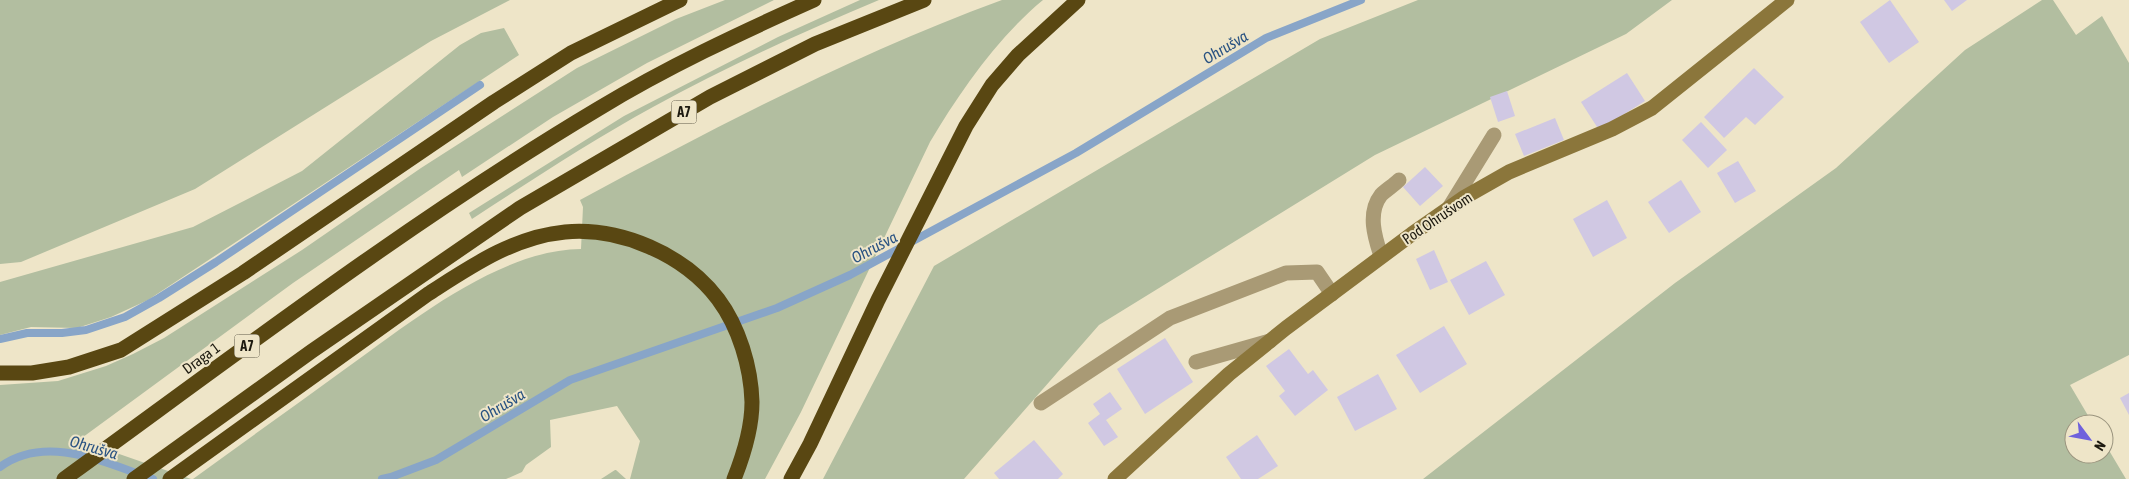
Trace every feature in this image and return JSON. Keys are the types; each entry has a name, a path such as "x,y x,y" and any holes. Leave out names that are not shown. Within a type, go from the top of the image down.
{"highway":[{"path":"0,373 32,373 69,367 121,350 243,273 494,102 570,53 680,0"},
{"name":"Draga 1","path":"64,479 335,282 432,215 598,109 722,41 814,0"},
{"name":"A7","path":"134,479 457,250 520,208 710,97 816,44 924,0"},
{"path":"791,479 810,444 932,191 966,126 992,85 1018,55 1078,0"},
{"path":"170,479 468,268 498,252 524,242 564,232 584,231 632,240 655,249 702,281 718,300 730,320 741,345 749,372 751,395 750,431 734,479"}],"street":[{"name":"Pod Ohrušvom","path":"1115,479 1229,374 1382,256 1449,208 1509,172 1612,129 1652,108 1787,0"}],"lane":[{"path":"1449,208 1494,135"},
{"path":"1382,256 1376,239 1375,209 1381,196 1399,180"},
{"path":"1041,403 1170,318 1286,272 1317,272 1332,294"},
{"path":"1196,362 1270,341"}],"green space":[{"path":"0,0 510,0 431,41 195,189 21,262 0,264"},
{"path":"725,0 774,0 647,63 553,117 462,177 459,170 293,283 79,440 191,479 0,479 0,385 58,381 106,366 164,338 302,250 421,168 577,68 676,19"},
{"path":"860,0 879,0 764,51 653,107 584,147 472,219 469,213 624,116 778,37"},
{"path":"1002,0 1043,0 995,48 967,85 930,142 801,412 765,479 630,479 640,441 617,406 550,420 551,447 526,465 522,472 506,479 193,479 395,333 454,293 517,262 549,253 581,249 583,207 580,200 788,92 893,44"},
{"path":"1418,0 1672,0 1626,34 1375,155 1099,325 964,479 823,479 934,266 1320,39"},
{"path":"2042,0 2053,0 2076,35 2102,16 2129,63 2129,355 2070,385 2087,414 2064,414 2064,464 2114,464 2114,459 2126,479 1423,479 1675,283 1836,168 1965,50"},
{"path":"504,28 519,55 148,300 111,317 77,328 31,327 0,335 0,282 193,227 302,171 460,45 481,33"},
{"path":"615,470 626,479 601,479"}],"building":[{"path":"1890,0 1919,42 1889,63 1860,22"},
{"path":"1944,0 1967,0 1952,11"},
{"path":"1754,68 1784,97 1755,125 1746,117 1724,138 1704,117"},
{"path":"1627,73 1645,101 1599,130 1581,102"},
{"path":"1507,91 1515,116 1498,122 1490,97"},
{"path":"1555,118 1564,140 1524,156 1515,134"},
{"path":"1701,122 1727,150 1708,168 1682,140"},
{"path":"1738,161 1756,191 1735,203 1717,173"},
{"path":"1425,167 1443,186 1420,206 1403,187"},
{"path":"1681,180 1701,212 1669,233 1648,202"},
{"path":"1607,200 1627,238 1593,257 1573,219"},
{"path":"1434,250 1448,282 1430,290 1416,259"},
{"path":"1486,261 1505,295 1469,315 1450,280"},
{"path":"1444,326 1467,364 1420,393 1396,355"},
{"path":"1165,338 1193,382 1145,414 1117,369"},
{"path":"1289,349 1308,374 1313,370 1328,390 1295,416 1279,396 1285,391 1266,366"},
{"path":"1378,374 1397,409 1355,431 1337,397"},
{"path":"1110,392 1122,409 1106,420 1118,437 1104,446 1088,423 1100,414 1093,404"},
{"path":"2129,393 2129,415 2120,398"},
{"path":"1257,435 1278,466 1258,479 1241,479 1226,457"},
{"path":"1034,440 1063,474 1058,479 999,479 994,473"}],"waterway":[{"name":"Ohrušva","path":"382,479 436,460 570,380 777,308 850,275 1076,153 1266,38 1361,0"},
{"path":"0,339 27,333 62,333 86,330 125,317 216,262 480,85"},
{"name":"Ohrušva","path":"0,467 18,457 37,452 56,452 96,459 153,479"}]}
